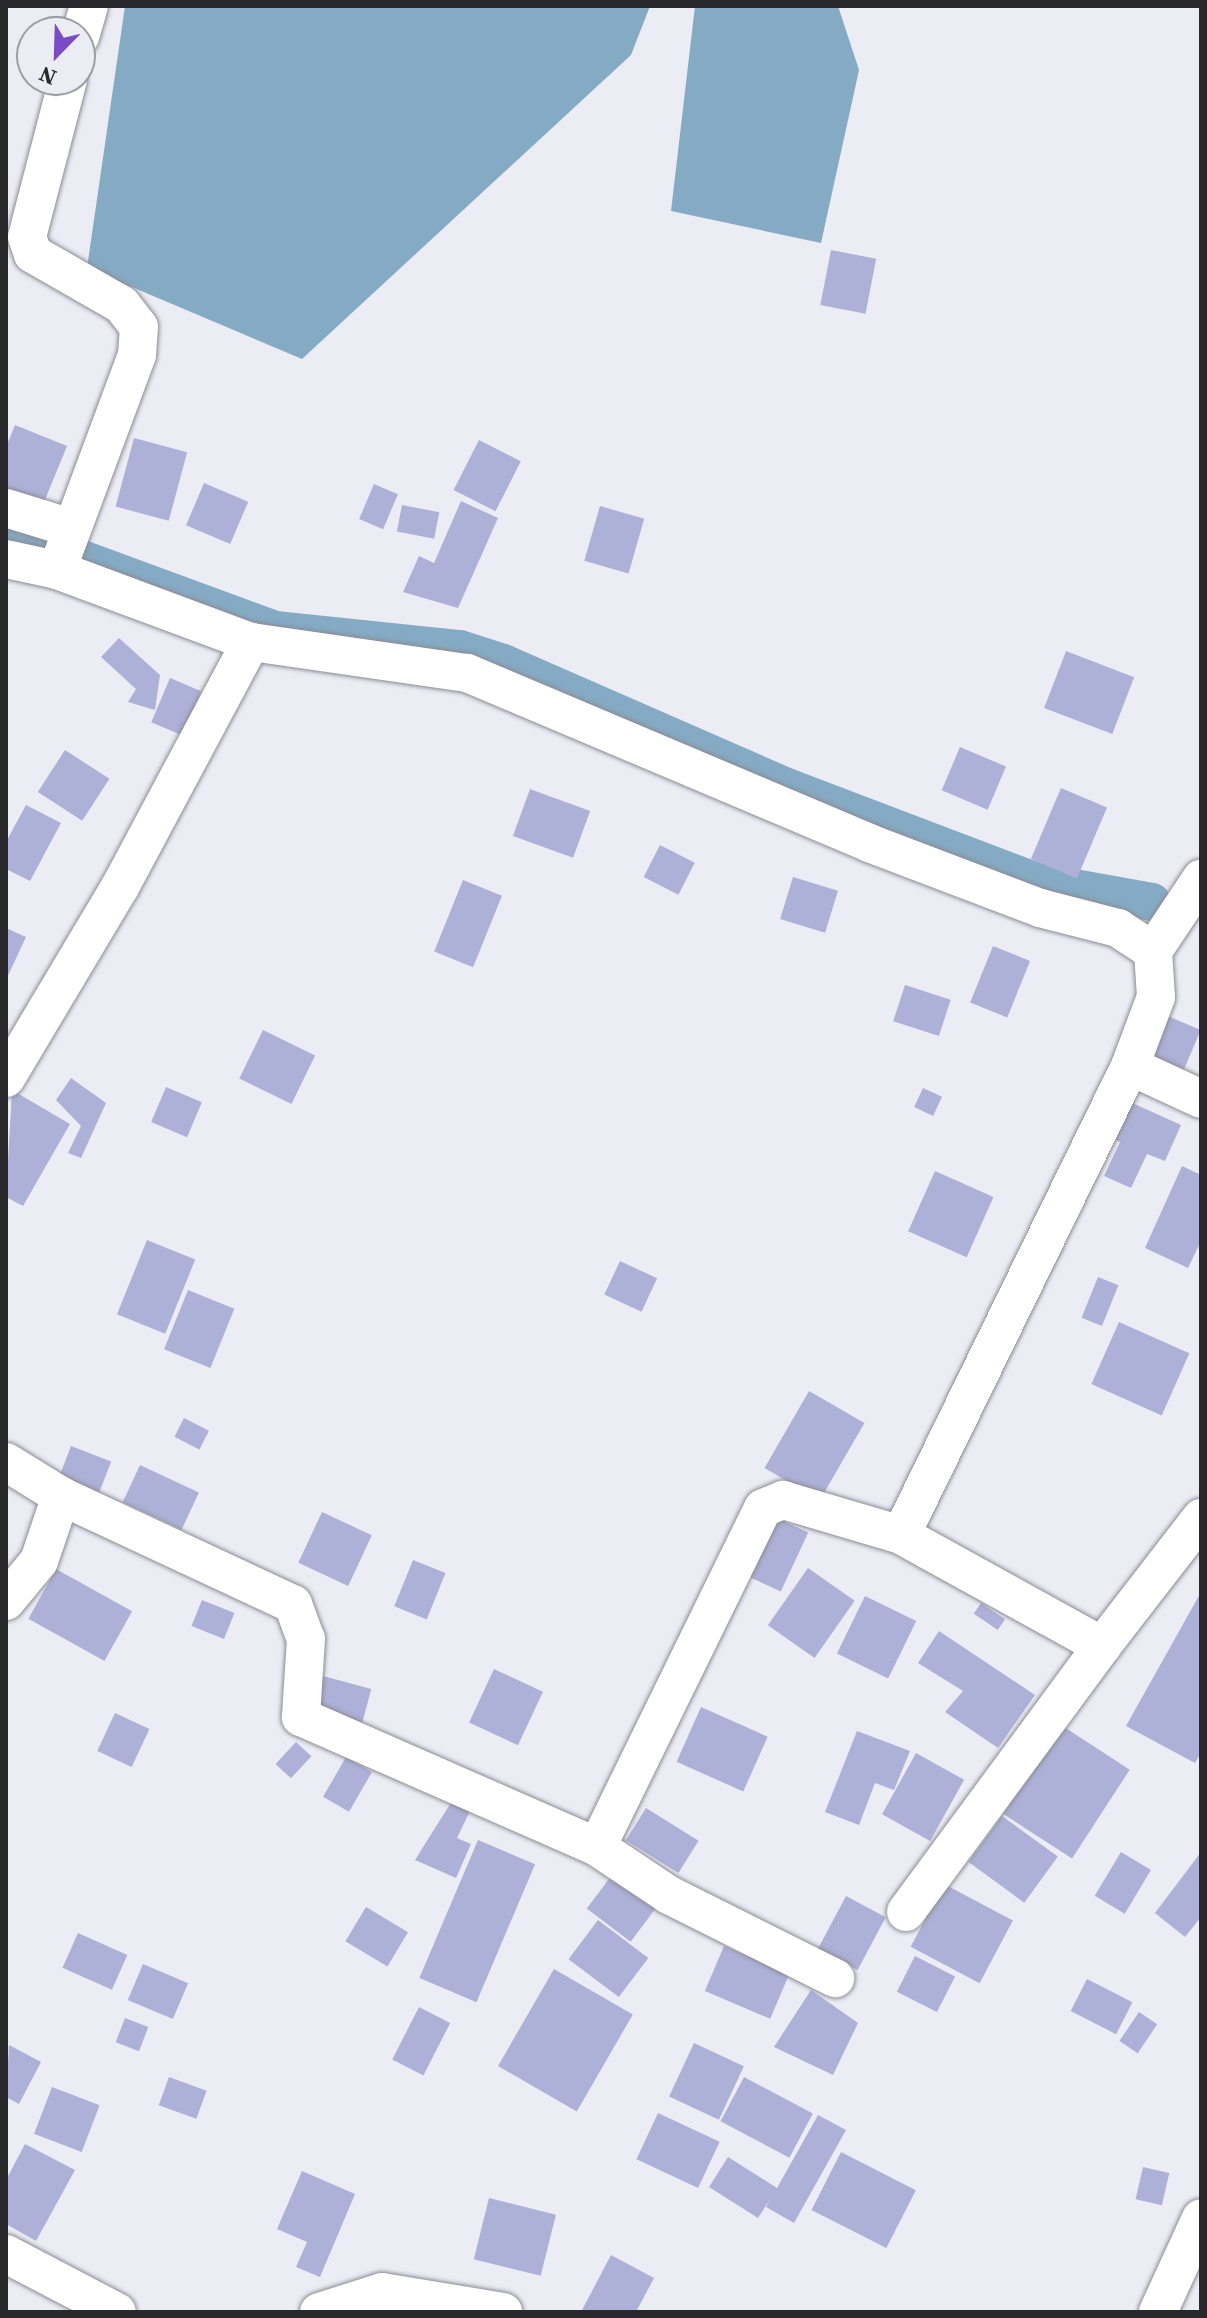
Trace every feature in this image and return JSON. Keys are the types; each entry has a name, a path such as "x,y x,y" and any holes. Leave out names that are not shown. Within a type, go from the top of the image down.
{"street":[{"path":"63,553 137,355 139,327 122,305 33,254 27,237 64,96"},
{"path":"6,508 63,553 251,642 467,673 869,843 1040,908 1118,928 1153,951"},
{"path":"6,559 63,553"},
{"path":"6,1078 120,887 251,642"},
{"path":"901,1535 1130,1066 1156,997 1153,951 1201,879"},
{"path":"1130,1066 1201,1099"},
{"path":"6,1462 61,1496 293,1604 306,1639 301,1717 597,1847 669,1895 835,1978"},
{"path":"6,1601 39,1561 61,1496"},
{"path":"597,1847 763,1508 783,1500 901,1535 1102,1646"},
{"path":"906,1912 1102,1646 1201,1518"},
{"path":"1158,2312 1201,2218"},
{"path":"6,2254 117,2312"},
{"path":"319,2312 382,2292 503,2312"}],"water":[{"path":"125,6 650,6 631,55 302,359 87,268"},
{"path":"695,6 838,6 859,70 821,243 671,211"}],"building":[{"path":"831,250 876,259 865,314 820,305"},
{"path":"15,425 67,446 40,512 6,498 6,447"},
{"path":"134,438 187,452 169,521 116,507"},
{"path":"479,440 521,461 495,511 454,490"},
{"path":"204,483 248,502 230,544 186,525"},
{"path":"374,484 398,494 383,529 359,519"},
{"path":"461,501 498,518 458,608 403,592 419,556 434,563"},
{"path":"402,505 439,512 434,539 397,532"},
{"path":"600,506 644,519 629,573 584,561"},
{"path":"119,638 160,675 155,710 128,702 136,689 101,657"},
{"path":"1066,651 1134,677 1112,734 1044,708"},
{"path":"170,678 201,691 183,735 151,722"},
{"path":"960,747 1006,767 988,810 942,790"},
{"path":"65,750 109,779 82,821 38,792"},
{"path":"1061,788 1107,808 1077,878 1031,859"},
{"path":"530,789 590,811 573,858 513,836"},
{"path":"26,805 61,823 30,881 6,869 6,842"},
{"path":"660,845 695,863 678,895 644,877"},
{"path":"793,877 838,891 825,933 780,919"},
{"path":"463,880 502,896 473,967 434,951"},
{"path":"6,928 26,937 6,980"},
{"path":"993,946 1030,961 1007,1018 970,1003"},
{"path":"905,985 951,1000 939,1036 893,1021"},
{"path":"1163,1014 1201,1030 1182,1075 1144,1059"},
{"path":"263,1030 315,1055 291,1104 239,1079"},
{"path":"71,1078 106,1103 81,1158 68,1153 81,1126 56,1100"},
{"path":"166,1087 202,1102 187,1137 151,1122"},
{"path":"923,1088 942,1097 933,1116 914,1107"},
{"path":"12,1090 70,1124 23,1206 6,1197"},
{"path":"1117,1096 1181,1125 1165,1161 1147,1154 1131,1188 1104,1176 1120,1142 1100,1133"},
{"path":"1182,1166 1201,1175 1201,1241 1188,1268 1145,1248"},
{"path":"935,1171 993,1197 967,1257 908,1231"},
{"path":"147,1240 195,1259 165,1334 117,1314"},
{"path":"620,1261 657,1278 642,1312 604,1295"},
{"path":"1098,1277 1118,1285 1102,1326 1082,1318"},
{"path":"188,1290 234,1309 210,1368 164,1349"},
{"path":"1119,1322 1189,1353 1162,1415 1091,1384"},
{"path":"809,1391 864,1423 820,1500 764,1468"},
{"path":"184,1418 209,1431 199,1449 174,1437"},
{"path":"71,1446 111,1461 99,1494 58,1479"},
{"path":"140,1465 199,1492 182,1530 123,1502"},
{"path":"762,1511 808,1533 781,1591 735,1570"},
{"path":"322,1512 372,1535 348,1586 298,1563"},
{"path":"413,1560 445,1573 427,1619 394,1606"},
{"path":"808,1568 855,1601 815,1658 768,1625"},
{"path":"56,1569 132,1611 104,1661 28,1619"},
{"path":"1201,1592 1201,1752 1195,1763 1126,1726"},
{"path":"865,1596 916,1621 888,1679 837,1654"},
{"path":"202,1600 234,1613 224,1639 192,1626"},
{"path":"981,1603 1005,1619 998,1630 974,1614"},
{"path":"939,1631 1035,1695 998,1748 945,1712 963,1691 918,1663"},
{"path":"494,1669 543,1692 518,1745 469,1722"},
{"path":"323,1676 371,1689 362,1723 314,1710"},
{"path":"701,1707 768,1737 743,1792 677,1762"},
{"path":"115,1713 149,1729 132,1767 97,1751"},
{"path":"1061,1725 1130,1770 1072,1859 1003,1814"},
{"path":"857,1731 910,1751 894,1790 875,1783 859,1825 825,1812"},
{"path":"296,1742 311,1756 291,1778 276,1764"},
{"path":"916,1753 964,1780 930,1841 882,1814"},
{"path":"346,1757 372,1772 349,1812 323,1797"},
{"path":"452,1801 471,1809 457,1838 471,1844 456,1878 415,1860"},
{"path":"646,1808 699,1841 678,1873 626,1840"},
{"path":"1002,1816 1058,1857 1024,1903 968,1862"},
{"path":"478,1840 535,1864 476,2002 419,1978"},
{"path":"1121,1852 1151,1870 1125,1914 1095,1896"},
{"path":"1201,1852 1201,1917 1185,1937 1155,1913"},
{"path":"612,1875 656,1908 631,1942 587,1909"},
{"path":"944,1884 1013,1921 980,1983 911,1947"},
{"path":"846,1896 886,1917 858,1970 818,1949"},
{"path":"366,1907 408,1932 387,1967 345,1941"},
{"path":"598,1920 648,1958 619,1997 569,1959"},
{"path":"78,1933 127,1955 112,1990 63,1968"},
{"path":"724,1946 789,1974 770,2019 705,1991"},
{"path":"915,1956 955,1976 937,2012 897,1992"},
{"path":"143,1964 188,1983 173,2019 128,2000"},
{"path":"554,1969 633,2014 577,2111 498,2066"},
{"path":"1087,1979 1132,2002 1116,2034 1071,2011"},
{"path":"811,1990 858,2023 833,2075 774,2047"},
{"path":"419,2007 450,2023 423,2075 392,2060"},
{"path":"1139,2012 1157,2024 1138,2053 1119,2041"},
{"path":"125,2018 148,2027 139,2051 116,2042"},
{"path":"694,2043 744,2066 719,2120 669,2096"},
{"path":"9,2045 41,2062 19,2104 6,2097"},
{"path":"169,2077 207,2091 196,2119 159,2105"},
{"path":"744,2077 813,2114 789,2158 721,2121"},
{"path":"52,2087 100,2105 82,2152 34,2134"},
{"path":"658,2113 720,2142 698,2188 636,2159"},
{"path":"818,2115 846,2130 794,2223 766,2207 771,2198 758,2218 709,2187 728,2157 777,2188"},
{"path":"25,2144 75,2170 36,2241 6,2224 6,2180"},
{"path":"841,2152 916,2190 886,2248 811,2210"},
{"path":"1143,2167 1169,2173 1162,2205 1136,2199"},
{"path":"302,2171 355,2194 320,2277 296,2267 307,2242 277,2229"},
{"path":"489,2198 556,2215 541,2276 474,2259"},
{"path":"611,2255 654,2278 636,2312 581,2312"}],"waterway":[{"path":"6,531 275,630 460,649 503,663 787,787 1035,881 1152,902"}]}
